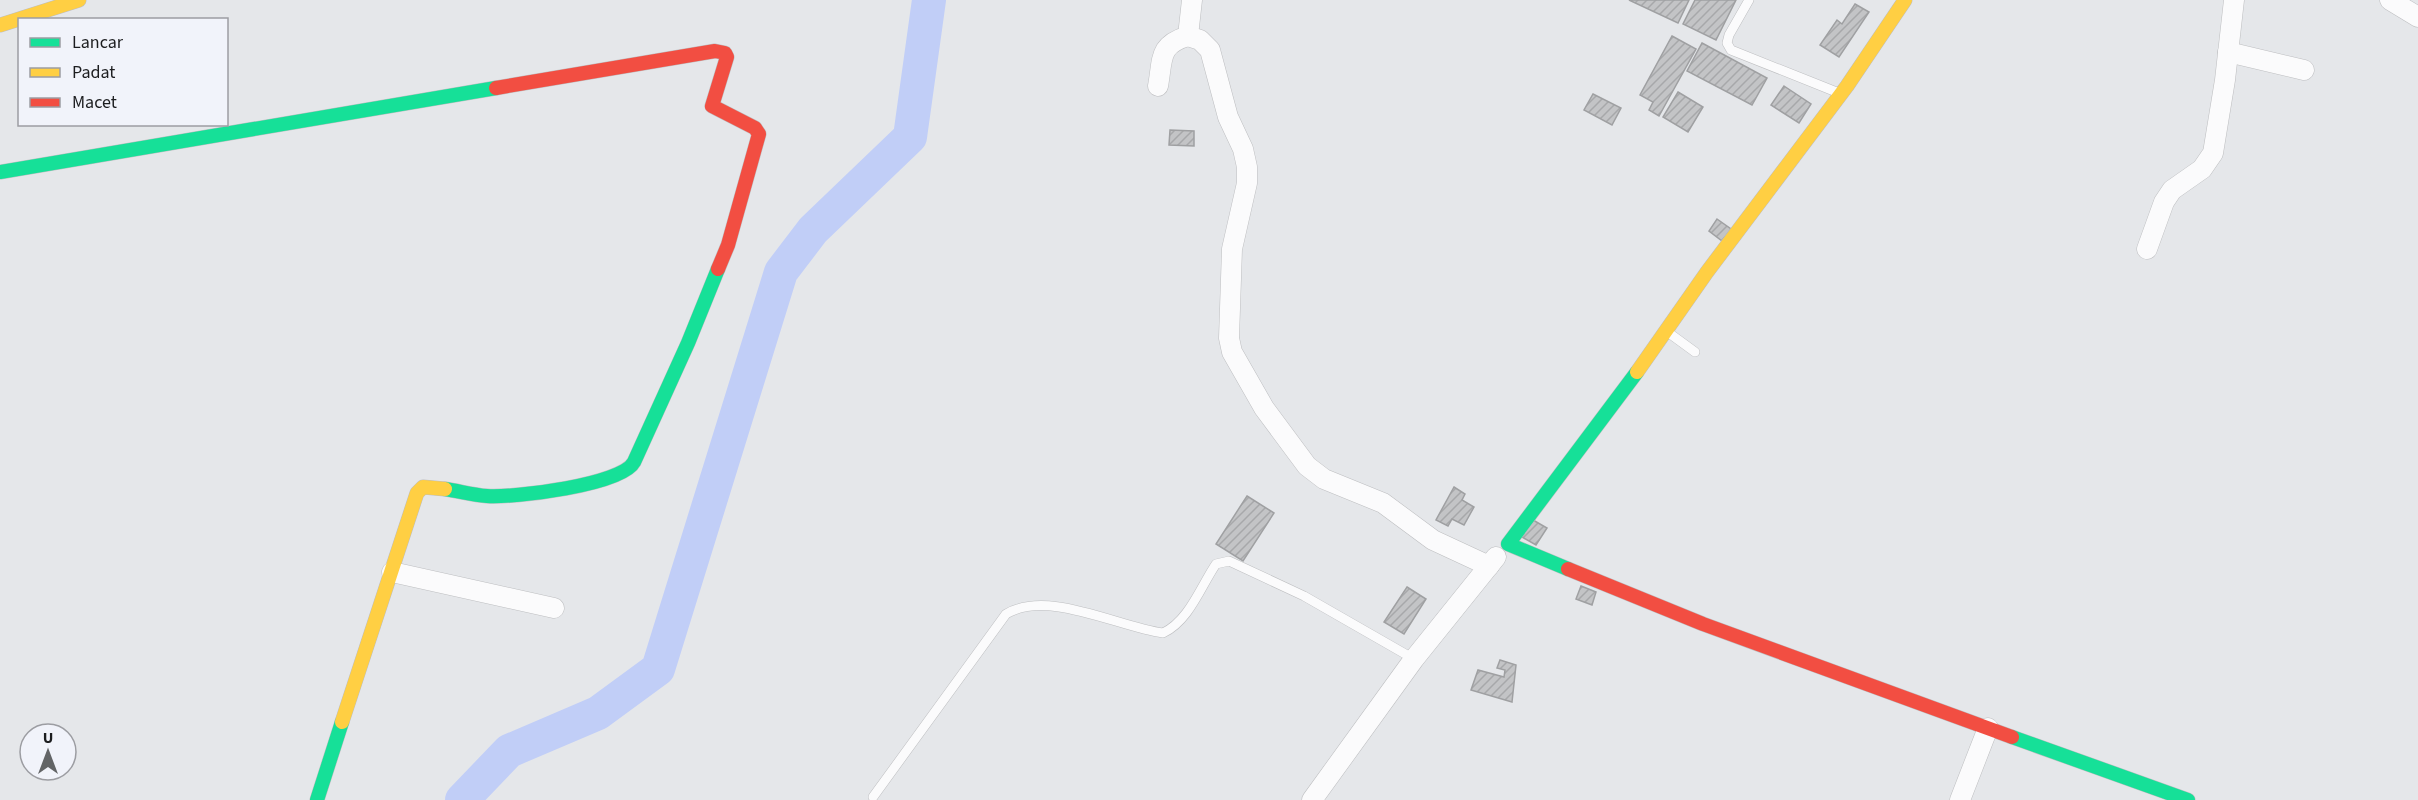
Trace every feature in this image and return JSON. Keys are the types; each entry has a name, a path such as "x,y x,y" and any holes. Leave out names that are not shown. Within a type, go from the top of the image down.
{"main road":[{"path":"23,18 79,0"},
{"path":"1905,0 1841,94 1707,272 1667,332 1508,544 1714,628 2188,800"},
{"path":"0,25 18,20"},
{"path":"0,172 715,51 725,53 727,57 712,106 755,128 759,134 758,143 728,245 688,343 635,460 630,469 620,474 526,493 488,496 434,487 423,487 417,493 317,800"}],"street":[{"path":"16,0 20,18"},
{"path":"1188,36 1192,0"},
{"path":"2147,249 2164,202 2172,190 2202,169 2213,153 2234,0"},
{"path":"2390,0 2418,17"},
{"path":"1158,86 1165,49 1172,41 1188,36 1200,40 1210,50 1228,117 1243,149 1247,166 1247,183 1232,249 1229,338 1232,352 1264,408 1307,466 1324,479 1383,503 1433,540 1489,566"},
{"path":"2228,52 2304,70"},
{"path":"1312,800 1414,659 1508,544"},
{"path":"392,572 554,608"},
{"path":"1960,800 1988,728"}],"lane":[{"path":"1749,0 1729,34 1727,43 1731,50 1841,94"},
{"path":"1667,332 1695,352"},
{"path":"873,797 1006,614 1017,607 1046,605 1163,633 1173,628 1181,620 1216,564 1229,561 1304,596 1414,659"}],"building":[{"path":"1629,0 1689,0 1678,23"},
{"path":"1695,0 1736,0 1716,40 1683,24"},
{"path":"1855,4 1869,12 1839,57 1820,45 1837,20 1842,24"},
{"path":"1672,36 1696,49 1659,116 1649,110 1653,102 1640,95"},
{"path":"1702,43 1767,78 1752,105 1687,71"},
{"path":"1784,86 1811,104 1799,123 1771,105"},
{"path":"1678,92 1703,107 1688,132 1663,117"},
{"path":"1593,94 1621,108 1612,125 1584,110"},
{"path":"1170,130 1194,131 1194,146 1169,145"},
{"path":"1717,219 1731,229 1722,241 1709,231"},
{"path":"1454,487 1465,494 1462,500 1474,507 1464,525 1452,519 1448,526 1436,520"},
{"path":"1247,496 1274,513 1243,561 1216,544"},
{"path":"1533,520 1547,528 1536,545 1522,537"},
{"path":"1581,586 1596,592 1592,605 1576,599"},
{"path":"1407,587 1426,599 1404,634 1384,622"},
{"path":"1500,660 1516,665 1512,702 1471,690 1478,670 1504,677 1505,670 1497,668"}],"waterway":[{"path":"462,800 509,751 598,713 658,669 781,272 813,230 910,137 929,0"}],"traffic: fast":[{"path":"0,172 496,88"},
{"path":"445,489 487,496 519,495 589,483 625,470 634,462 688,343 718,269"},
{"path":"1568,569 1508,544 1637,372"},
{"path":"317,800 342,722"},
{"path":"2012,737 2188,800"}],"traffic: slow":[{"path":"22,18 79,0"},
{"path":"1637,372 1707,272 1847,86 1905,0"},
{"path":"0,25 18,19"},
{"path":"342,722 417,493 423,487 445,489"}],"traffic: jam":[{"path":"496,88 715,51 725,53 727,57 712,106 755,128 759,134 728,245 718,269"},
{"path":"1568,569 1703,624 2012,737"}]}
